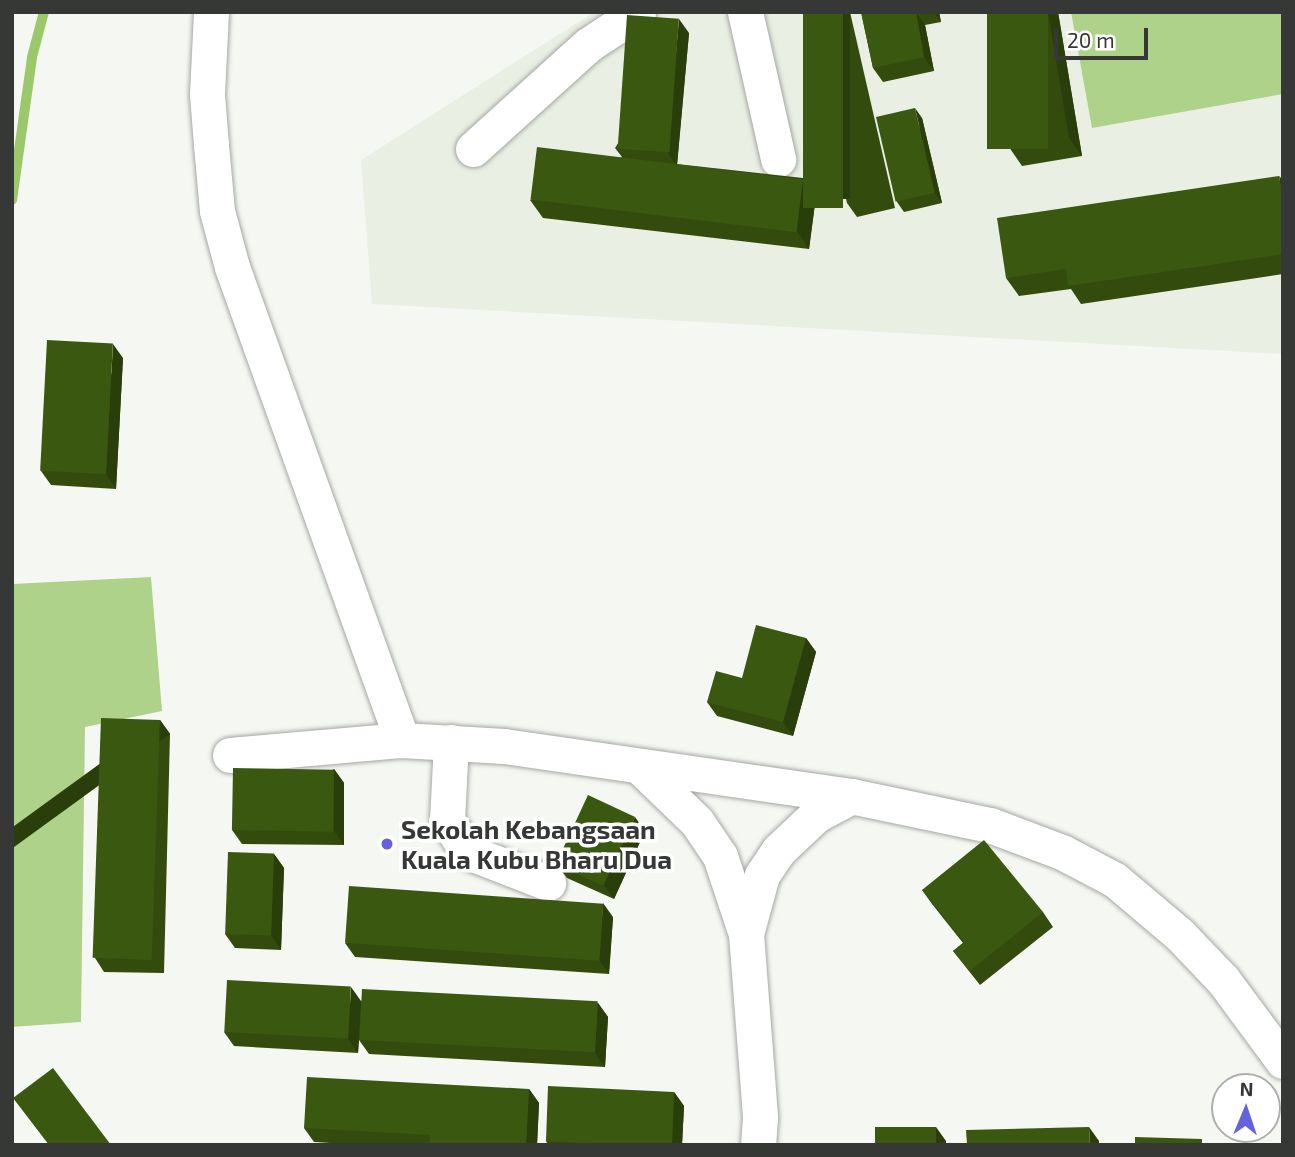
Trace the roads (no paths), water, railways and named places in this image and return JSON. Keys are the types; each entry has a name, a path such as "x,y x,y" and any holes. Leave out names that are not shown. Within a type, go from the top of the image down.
{"street":[{"path":"211,12 206,94 217,211 229,256 402,740"},
{"path":"473,149 561,67 638,12"},
{"path":"745,12 778,159"},
{"path":"230,755 402,740 451,742 851,796 990,825 1062,852 1115,880 1180,935 1223,980 1283,1061"},
{"path":"451,742 447,820 468,852 548,883"},
{"path":"642,769 697,822 720,856 746,934 763,1136"},
{"path":"746,934 762,875 779,850 816,815 851,796"}],"waterway":[{"path":"12,200 32,57 44,12"}],"place":[{"name":"Sekolah Kebangsaan Kuala Kubu Bharu Dua","path":"387,844"}]}
